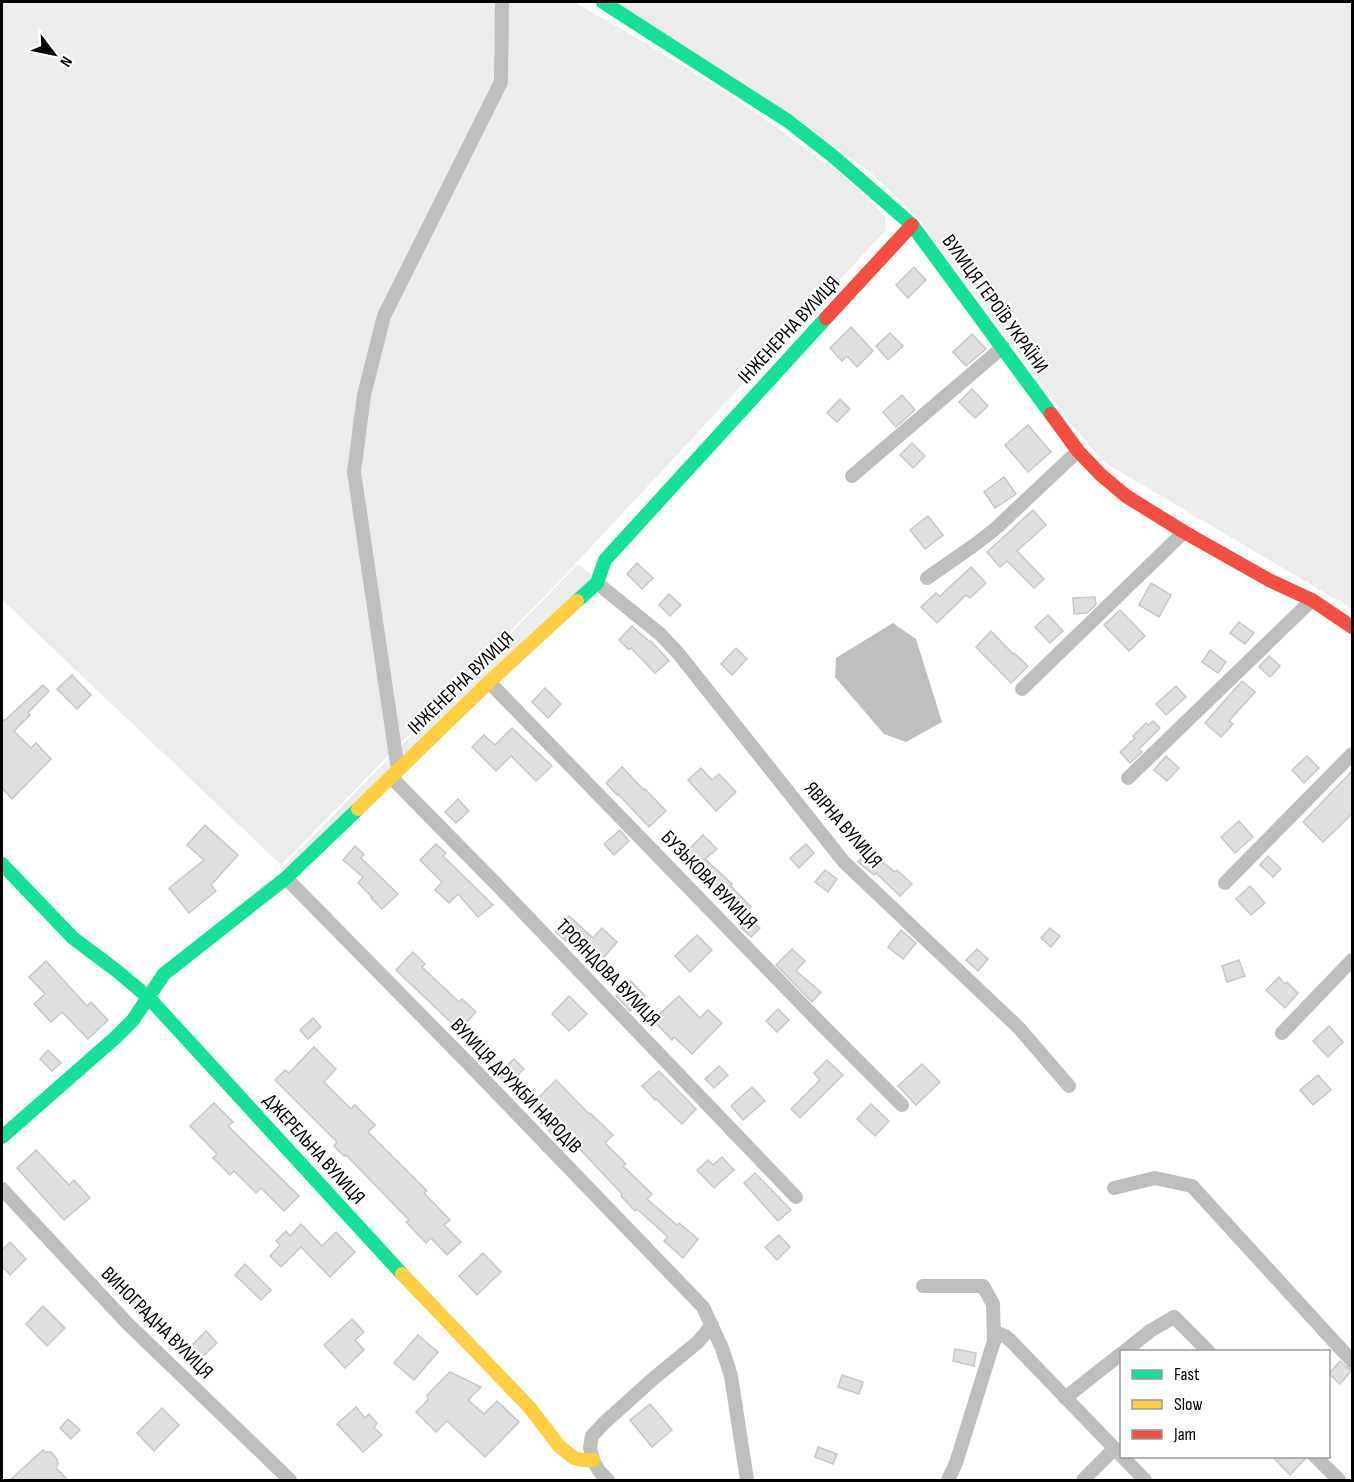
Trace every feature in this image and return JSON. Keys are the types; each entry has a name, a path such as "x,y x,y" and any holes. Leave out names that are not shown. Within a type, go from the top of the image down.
{"street":[{"path":"394,774 354,472 364,395 384,316 501,82 502,2"},
{"name":"ВУЛИЦЯ ГЕРОЇВ УКРАЇНИ","path":"603,2 789,122 834,157 912,225 1078,451 1126,496 1269,580 1312,600 1353,627"},
{"name":"ІНЖЕНЕРНА ВУЛИЦЯ","path":"2,1137 133,1020 164,974 286,878 489,682 597,583 605,560 912,225"},
{"path":"852,476 1003,347"},
{"path":"927,578 994,530 1078,451"},
{"path":"1022,689 1184,532"},
{"name":"ЯВІРНА ВУЛИЦЯ","path":"597,583 660,634 678,652 844,862 1019,1028 1069,1086"},
{"path":"1128,778 1312,600"},
{"name":"БУЗЬКОВА ВУЛИЦЯ","path":"489,682 902,1105"},
{"path":"1225,883 1353,754"},
{"name":"ТРОЯНДОВА ВУЛИЦЯ","path":"394,774 509,898 796,1197"},
{"name":"ДЖЕРЕЛЬНА ВУЛИЦЯ","path":"2,864 73,938 149,998 385,1256 536,1414 559,1447 577,1460 585,1462 593,1460"},
{"name":"ВУЛИЦЯ ДРУЖБИ НАРОДІВ","path":"286,878 703,1307 722,1348 731,1376 747,1480"},
{"path":"1282,1033 1353,960"},
{"path":"1114,1188 1155,1178 1192,1186 1353,1361"},
{"name":"ВИНОГРАДНА ВУЛИЦЯ","path":"2,1189 127,1323 290,1480"},
{"path":"923,1286 983,1286 993,1304 994,1341 956,1463 948,1480"},
{"path":"1126,1350 1150,1331 1174,1317 1207,1350"},
{"path":"608,1480 593,1460 590,1449 592,1436 654,1378 698,1342 712,1325"},
{"path":"994,1341 1000,1334 1005,1336 1120,1455"},
{"path":"1065,1398 1120,1354"},
{"path":"1083,1480 1114,1449"},
{"path":"1123,1458 1145,1480"},
{"path":"1317,1458 1339,1480"}],"shaded area":[{"path":"2,2 574,2 735,98 841,174 885,216 886,230 553,588 281,865 2,600"},
{"path":"608,2 1352,2 1352,609 1102,461 1072,425 918,218 872,174 795,117"},
{"path":"578,564 595,578 290,873 283,867"},
{"path":"893,623 916,639 942,722 906,742 884,734 835,677 836,658"}],"building":[{"path":"914,267 926,280 908,298 896,285"},
{"path":"851,327 873,351 857,367 847,356 842,361 830,348"},
{"path":"890,333 903,346 888,360 876,346"},
{"path":"972,334 986,349 966,366 953,352"},
{"path":"972,389 988,406 975,418 959,402"},
{"path":"902,395 915,410 896,427 883,412"},
{"path":"840,399 850,409 837,422 827,413"},
{"path":"1028,425 1051,452 1028,472 1005,445"},
{"path":"912,443 925,456 913,468 900,455"},
{"path":"1004,477 1016,494 995,508 984,492"},
{"path":"1033,510 1046,525 1017,551 1044,579 1034,588 1007,561 1000,567 987,552"},
{"path":"928,516 943,535 925,549 910,530"},
{"path":"637,563 653,578 642,589 627,574"},
{"path":"971,567 986,583 970,598 966,595 937,623 921,607 936,593 940,596"},
{"path":"1151,583 1171,595 1159,617 1139,605"},
{"path":"669,594 681,605 670,616 659,605"},
{"path":"1095,597 1096,605 1087,613 1074,614 1073,598"},
{"path":"1120,610 1145,636 1129,651 1104,625"},
{"path":"1048,615 1063,631 1050,643 1035,627"},
{"path":"1239,622 1254,633 1245,644 1230,633"},
{"path":"632,626 651,641 669,661 655,673 631,648 629,650 619,640"},
{"path":"991,631 1028,666 1011,683 976,647"},
{"path":"736,648 747,659 732,675 721,664"},
{"path":"1210,650 1226,662 1218,673 1202,662"},
{"path":"1269,656 1280,666 1270,677 1259,667"},
{"path":"72,675 91,695 77,709 57,689"},
{"path":"1242,681 1255,692 1229,721 1233,724 1221,737 1205,723"},
{"path":"43,685 49,691 14,731 31,748 36,743 51,759 12,799 2,788 2,718 4,721"},
{"path":"1176,686 1186,697 1166,715 1156,704"},
{"path":"545,688 561,704 548,718 532,702"},
{"path":"1153,721 1160,728 1139,749 1142,752 1130,763 1120,752 1135,738 1133,736 1146,723 1148,725"},
{"path":"512,728 552,766 536,781 511,756 496,771 472,747 484,735 495,745"},
{"path":"1166,756 1179,768 1167,781 1154,770"},
{"path":"1307,756 1319,768 1304,783 1292,770"},
{"path":"622,767 666,811 649,827 606,783"},
{"path":"701,768 712,780 719,774 736,792 716,811 688,780"},
{"path":"1353,770 1353,813 1323,842 1303,822"},
{"path":"458,799 469,811 456,823 445,812"},
{"path":"1239,821 1253,837 1235,853 1221,837"},
{"path":"205,825 238,855 211,885 216,891 189,913 169,888 204,860 187,845"},
{"path":"620,830 629,841 614,855 604,844"},
{"path":"703,835 717,849 705,859 732,884 731,886 751,907 740,918 729,907 731,906 681,857"},
{"path":"436,844 446,853 443,856 493,905 478,917 458,894 449,903 435,890 442,882 420,860"},
{"path":"806,844 814,853 799,868 790,858"},
{"path":"355,846 364,854 361,858 398,894 382,909 358,883 363,877 343,860"},
{"path":"868,850 895,872 897,870 912,884 900,896 876,873 874,875 858,862"},
{"path":"1268,856 1281,869 1273,877 1260,865"},
{"path":"825,870 837,879 828,892 815,882"},
{"path":"1250,886 1265,903 1251,915 1236,899"},
{"path":"569,916 593,938 602,928 617,942 599,963 570,937 566,941 555,932"},
{"path":"749,918 760,928 751,937 741,928"},
{"path":"1050,928 1060,936 1051,947 1041,938"},
{"path":"901,930 916,943 903,959 888,947"},
{"path":"697,935 712,950 690,972 675,956"},
{"path":"792,949 805,961 796,971 821,992 812,1002 776,965"},
{"path":"977,949 988,959 978,971 966,960"},
{"path":"413,952 425,964 422,967 459,1002 462,999 476,1012 459,1030 396,970"},
{"path":"1239,960 1245,976 1227,982 1222,966"},
{"path":"46,961 87,1006 91,1002 108,1020 88,1039 62,1012 51,1022 34,1004 45,994 29,977"},
{"path":"1279,977 1298,993 1285,1008 1266,990"},
{"path":"631,981 645,996 630,1011 616,996"},
{"path":"569,996 587,1014 569,1031 552,1014"},
{"path":"679,996 700,1018 708,1010 722,1023 692,1054 674,1037 672,1040 653,1020"},
{"path":"778,1009 789,1020 777,1032 766,1021"},
{"path":"313,1018 321,1027 308,1039 300,1030"},
{"path":"1329,1026 1343,1042 1328,1057 1313,1041"},
{"path":"314,1047 336,1069 324,1082 351,1109 355,1105 375,1125 368,1132 427,1191 424,1193 450,1220 444,1225 461,1242 447,1255 431,1238 426,1243 406,1222 409,1220 346,1155 344,1156 334,1146 337,1142 275,1080 285,1070 289,1073"},
{"path":"48,1050 61,1063 52,1071 40,1059"},
{"path":"514,1059 524,1069 507,1085 498,1074"},
{"path":"827,1060 843,1075 800,1118 791,1109 820,1080 814,1073"},
{"path":"922,1064 940,1082 916,1105 898,1086"},
{"path":"719,1066 728,1075 714,1088 705,1079"},
{"path":"659,1071 696,1109 682,1124 642,1086"},
{"path":"1318,1075 1331,1090 1313,1105 1300,1090"},
{"path":"556,1080 613,1135 605,1143 626,1164 623,1166 652,1194 647,1199 677,1225 679,1223 698,1239 683,1258 664,1241 668,1237 637,1209 635,1211 562,1130 555,1137 539,1120 545,1115 533,1103"},
{"path":"752,1087 765,1101 743,1120 731,1106"},
{"path":"214,1103 233,1122 228,1126 299,1196 284,1211 261,1188 256,1193 234,1171 230,1175 213,1158 217,1154 190,1126"},
{"path":"871,1104 889,1121 875,1136 857,1119"},
{"path":"36,1150 69,1185 74,1180 90,1198 64,1220 17,1168"},
{"path":"722,1157 734,1170 714,1188 697,1170 708,1160 713,1165"},
{"path":"755,1173 791,1210 778,1221 744,1183"},
{"path":"301,1224 322,1246 336,1232 355,1252 330,1277 301,1247 281,1267 270,1256 280,1245 276,1241 286,1231 290,1236"},
{"path":"779,1235 790,1247 777,1260 765,1247"},
{"path":"10,1242 26,1259 10,1275 2,1266 2,1250"},
{"path":"483,1253 501,1272 477,1295 459,1276"},
{"path":"245,1264 271,1290 261,1300 235,1275"},
{"path":"43,1306 65,1328 47,1346 26,1324"},
{"path":"352,1319 364,1332 355,1340 364,1350 345,1368 324,1345"},
{"path":"206,1331 217,1343 199,1360 188,1349"},
{"path":"418,1335 438,1352 414,1380 394,1363"},
{"path":"955,1349 976,1353 974,1366 953,1361"},
{"path":"1340,1361 1352,1370 1340,1384 1330,1373"},
{"path":"450,1372 481,1387 468,1400 484,1414 497,1401 519,1422 485,1457 447,1421 436,1432 416,1412 428,1400 427,1395"},
{"path":"842,1375 863,1382 859,1394 838,1387"},
{"path":"650,1404 672,1430 652,1447 630,1420"},
{"path":"356,1407 365,1418 369,1414 377,1423 374,1428 382,1435 363,1452 337,1424"},
{"path":"162,1408 179,1425 154,1451 137,1433"},
{"path":"68,1419 80,1430 71,1439 60,1428"},
{"path":"818,1447 837,1454 833,1464 815,1457"},
{"path":"43,1450 51,1452 57,1459 56,1468 68,1480 10,1480"},
{"path":"1274,1458 1306,1458 1290,1475"}],"traffic: fast":[{"path":"603,2 788,121 834,157 912,225 1051,414"},
{"path":"577,601 597,583 605,560 826,318"},
{"path":"2,1137 133,1020 164,974 286,878 358,809"},
{"path":"2,864 73,938 149,998 402,1274"}],"traffic: slow":[{"path":"358,809 489,682 577,601"},
{"path":"402,1274 530,1408 559,1446 574,1458 593,1460"}],"traffic: jam":[{"path":"826,318 912,225"},
{"path":"1051,414 1078,451 1126,496 1269,580 1312,600 1352,627"}]}
